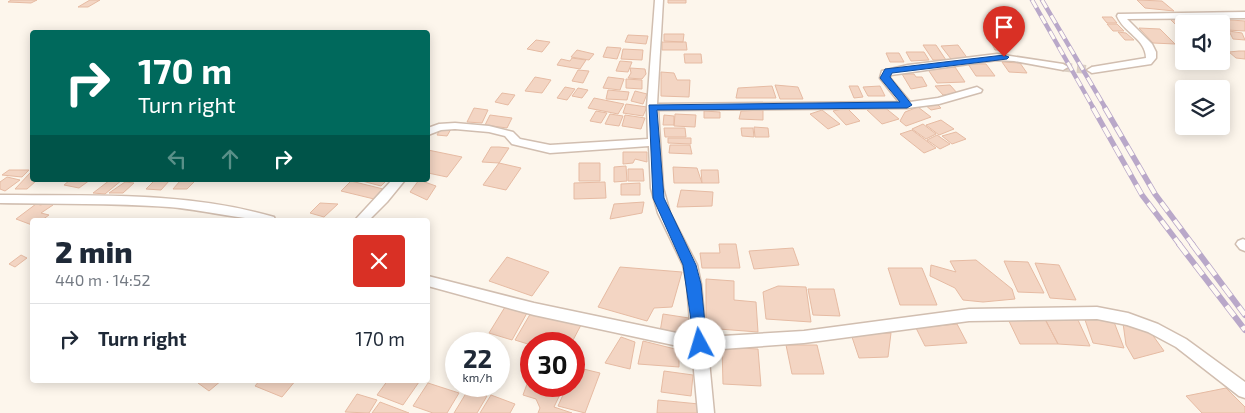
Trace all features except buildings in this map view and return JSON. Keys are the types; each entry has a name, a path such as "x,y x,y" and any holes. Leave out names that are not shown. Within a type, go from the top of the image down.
{"street":[{"path":"659,0 652,107 659,198 690,265 694,284 706,413"},
{"path":"1092,70 1148,62 1151,52 1141,38 1124,23 1121,16 1245,16"},
{"path":"907,105 885,78 888,71 1004,57 1063,67"},
{"path":"652,107 907,105 939,101 977,90"},
{"path":"430,131 439,127 454,126 489,129 509,134 518,143 550,149 654,142"},
{"path":"363,218 397,182"},
{"path":"0,199 199,206 245,213 262,218"},
{"path":"430,282 534,309 700,344 804,338 969,315 1097,313 1128,318 1181,343 1245,391"}],"tunnel":[{"path":"1063,67 1092,70"}],"railway":[{"path":"1032,0 1094,109"},
{"path":"1042,0 1106,109"},
{"path":"1093,108 1142,195 1180,245"},
{"path":"1105,108 1155,194 1193,245"},
{"path":"1179,244 1245,330"},
{"path":"1192,244 1245,315"}],"route":[{"path":"700,344 694,284 690,265 664,213 659,198 652,107 907,105 885,78 886,72 1004,57"}]}
